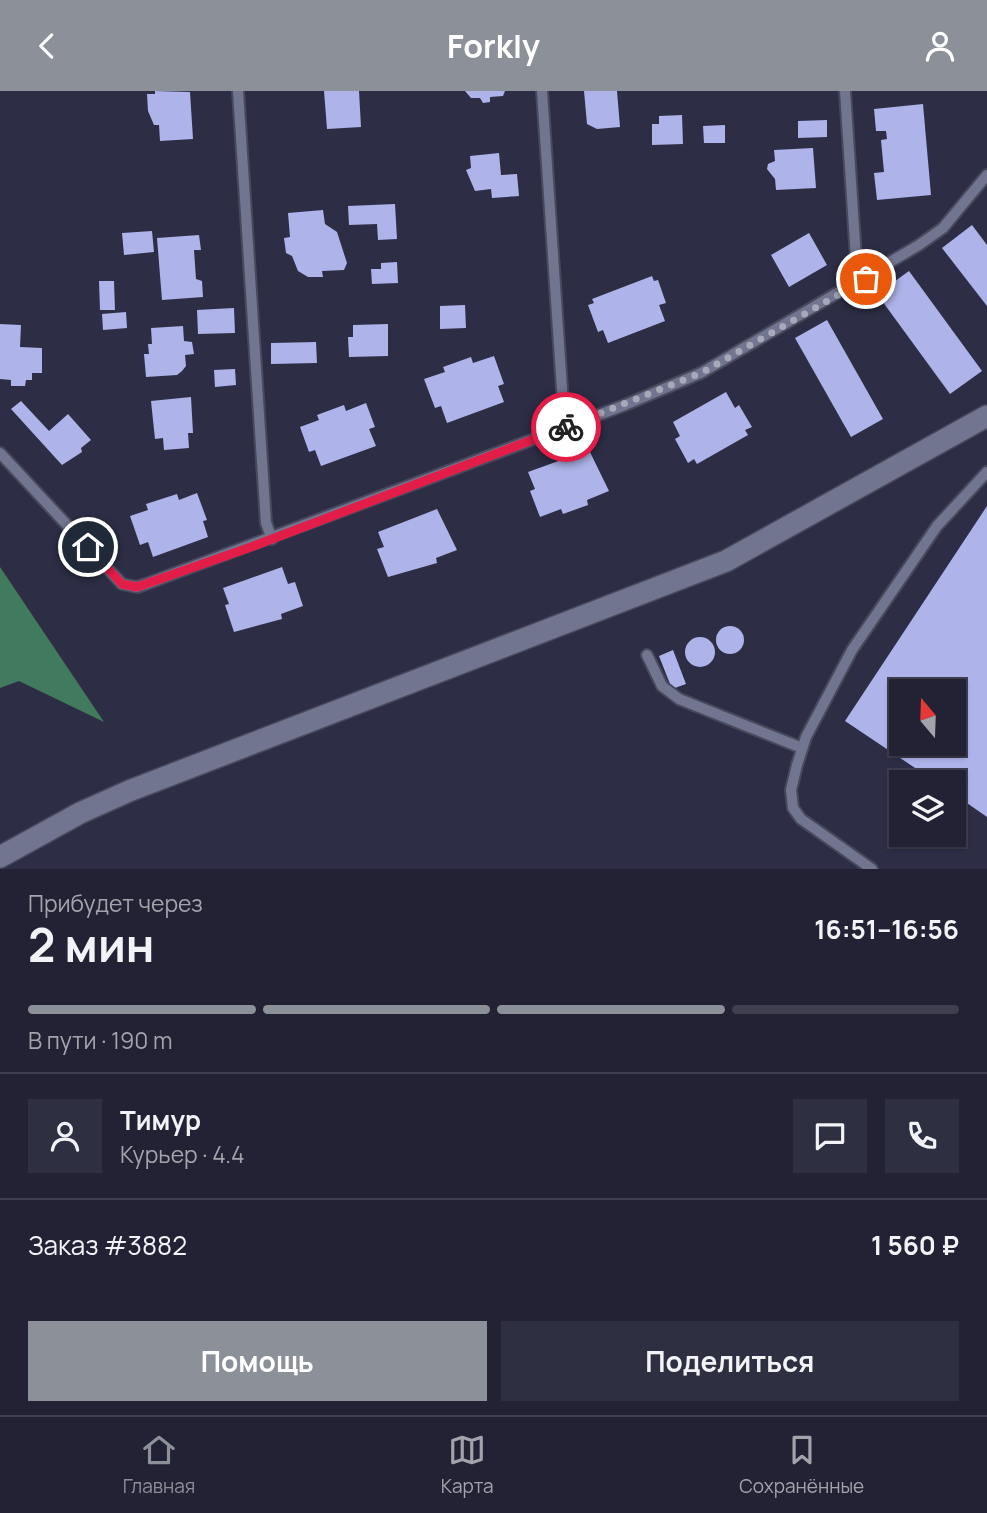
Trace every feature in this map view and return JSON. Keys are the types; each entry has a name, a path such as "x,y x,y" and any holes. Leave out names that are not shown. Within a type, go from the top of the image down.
{"street":[{"path":"0,857 80,813 129,791 726,561 987,417"}],"lane":[{"path":"238,91 265,523 272,539"},
{"path":"542,91 563,404 572,425"},
{"path":"845,91 856,258 866,279"},
{"path":"0,453 122,584 137,587 272,539 701,373 866,279 943,228 987,175"},
{"path":"872,869 801,819 793,809 791,790 802,748 852,649 937,526 987,472"},
{"path":"647,655 662,686 679,699 802,748"}],"green space":[{"path":"0,567 104,722 19,681 0,688"}],"building":[{"path":"155,91 190,92 193,139 160,141 159,125 154,125 148,111 147,94 155,94"},
{"path":"324,91 359,91 361,127 327,129"},
{"path":"465,91 505,91 503,96 490,97 490,102 483,103 480,98 471,98"},
{"path":"584,91 617,91 620,127 597,129 587,124"},
{"path":"923,104 931,195 877,200 874,173 884,172 881,140 887,139 886,131 876,131 874,109"},
{"path":"682,115 683,144 652,145 652,124 659,124 659,116"},
{"path":"827,120 827,137 798,138 798,121"},
{"path":"725,125 725,143 704,143 703,126"},
{"path":"813,148 816,188 776,190 775,179 767,169 768,164 775,161 774,150"},
{"path":"499,153 501,175 517,174 519,196 492,198 491,189 475,191 466,170 471,168 470,156"},
{"path":"395,204 397,239 378,240 377,224 349,225 348,206"},
{"path":"323,210 325,224 337,232 347,263 344,270 322,271 323,277 308,277 298,271 292,256 286,253 284,238 290,237 288,213"},
{"path":"972,225 987,245 987,306 942,248"},
{"path":"152,231 154,252 124,255 122,233"},
{"path":"809,233 827,265 789,287 771,255"},
{"path":"199,235 201,250 194,250 196,279 202,281 203,297 162,300 157,238"},
{"path":"397,262 398,283 372,284 371,269 381,269 381,263"},
{"path":"909,271 982,371 950,394 877,294"},
{"path":"652,276 654,281 658,280 666,303 659,305 665,321 608,343 603,330 598,332 588,305 594,303 592,299"},
{"path":"99,281 114,281 115,310 100,310"},
{"path":"465,305 466,328 440,329 440,306"},
{"path":"234,308 235,333 198,334 197,310"},
{"path":"126,312 127,328 103,330 102,314"},
{"path":"827,320 883,419 851,437 795,338"},
{"path":"0,324 21,325 20,347 42,348 42,373 32,373 32,380 26,380 25,386 11,386 11,380 0,379"},
{"path":"388,324 388,356 349,357 348,337 353,337 353,325"},
{"path":"183,326 184,341 192,342 194,354 185,355 186,366 177,375 146,377 144,354 149,354 148,344 152,344 151,328"},
{"path":"316,342 317,363 271,364 271,343"},
{"path":"494,356 504,384 498,386 504,402 447,423 441,406 435,408 424,379 445,372 443,367 471,357 473,363"},
{"path":"235,369 236,385 215,387 214,370"},
{"path":"726,392 735,408 739,405 752,427 745,430 748,435 697,464 694,459 688,463 675,439 680,436 673,422"},
{"path":"191,397 193,433 188,433 189,448 164,450 163,438 155,439 151,401"},
{"path":"21,401 49,431 68,414 91,440 81,448 82,452 62,465 11,409"},
{"path":"366,403 375,427 369,429 376,446 321,466 315,450 309,452 300,427 319,420 317,415 344,405 346,411"},
{"path":"589,450 609,491 587,500 588,505 563,514 561,509 540,517 530,491 535,489 528,472"},
{"path":"197,493 207,520 203,521 208,537 153,557 148,542 140,545 130,516 148,510 146,504 177,494 179,500"},
{"path":"987,506 987,817 966,802 966,770 918,770 897,756 966,756 966,679 889,679 889,750 845,721"},
{"path":"437,509 457,550 436,558 437,563 388,577 377,549 384,547 378,532"},
{"path":"282,567 288,584 295,582 303,606 281,614 282,619 234,632 225,605 229,604 223,588"},
{"path":"730,626 740,630 744,640 740,650 730,654 720,650 716,640 720,630"},
{"path":"700,637 711,641 715,652 711,663 700,667 689,663 685,652 689,641"},
{"path":"673,650 686,684 672,689 659,656"}],"way so far":[{"path":"566,427 701,373 866,279"}],"route":[{"path":"88,547 122,584 137,587 251,547 566,427"}]}
